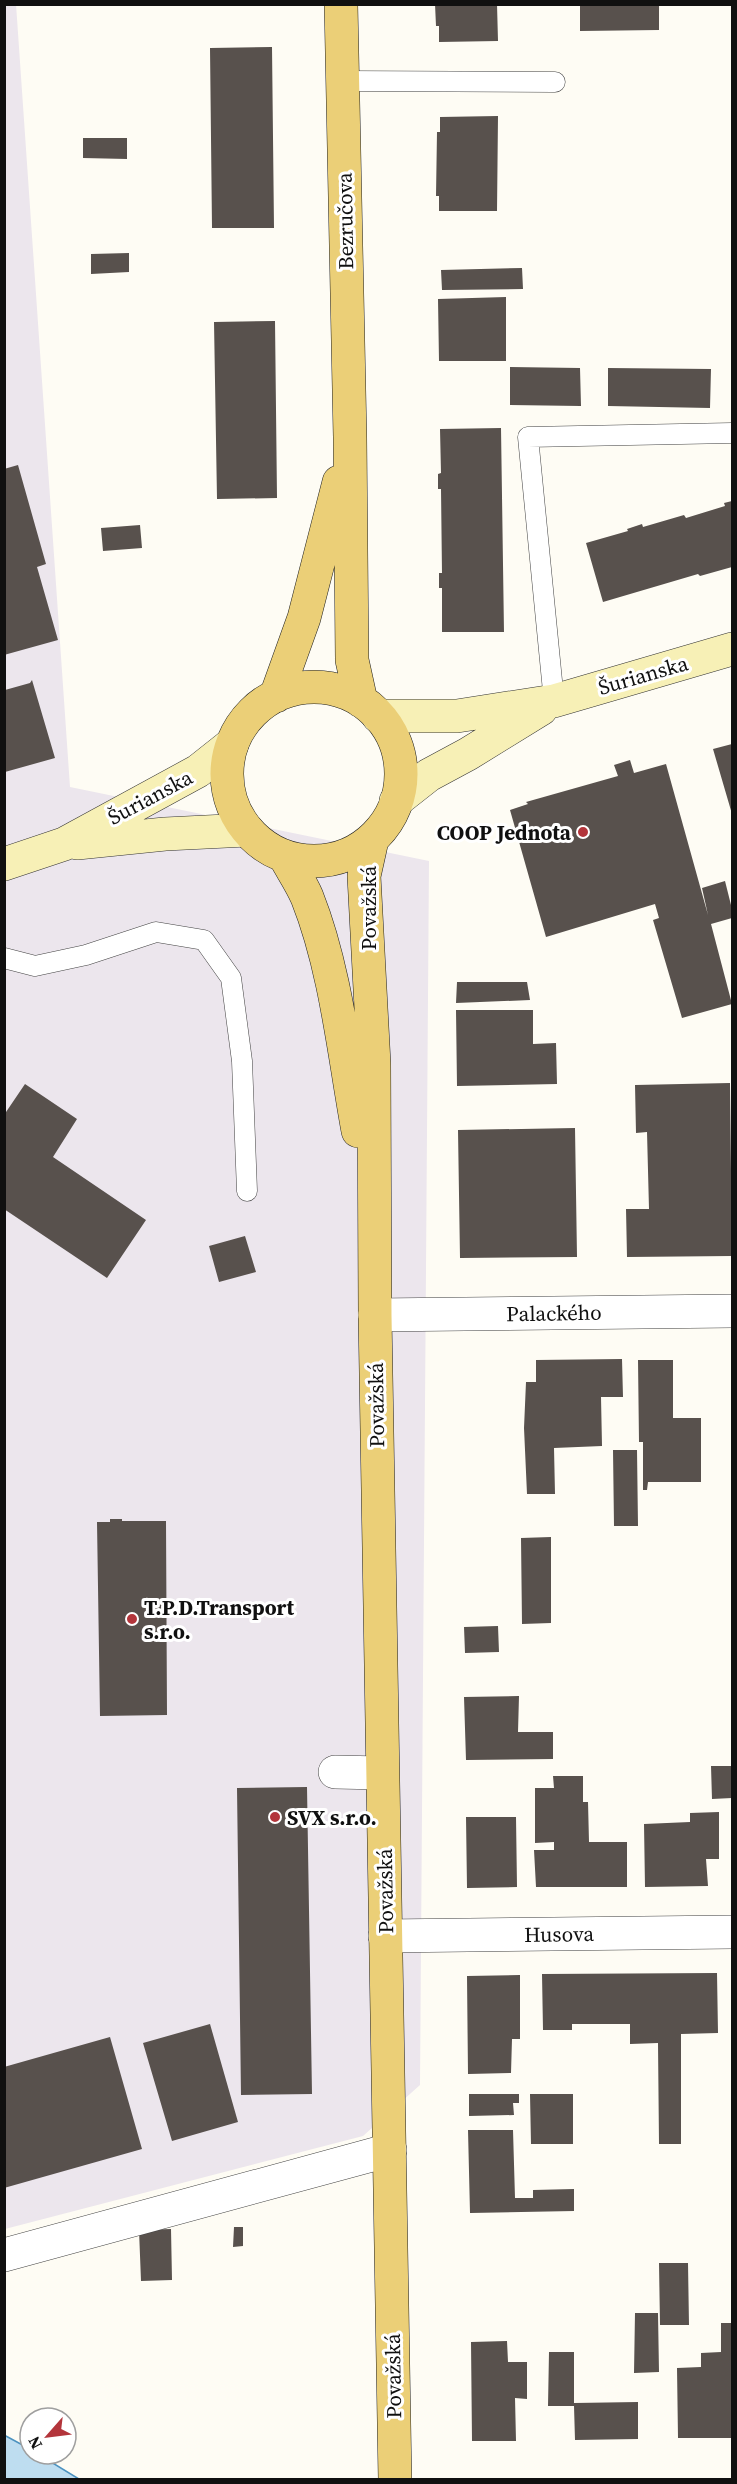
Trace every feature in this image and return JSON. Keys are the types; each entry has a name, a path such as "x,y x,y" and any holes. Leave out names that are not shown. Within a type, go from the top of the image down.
{"main road":[{"name":"Bezručova","path":"341,4 352,660 369,709"},
{"name":"Bezručova","path":"276,696 304,618 350,437"},
{"name":"Bezručova","path":"320,687 341,692 369,709 391,734 399,755 401,778 396,801 387,822 372,840 353,852 331,860 308,861 285,857 264,846 247,830 234,811 228,788 227,766 232,744 242,724 257,708 276,696 297,689 320,687"},
{"name":"Považská","path":"372,840 364,876 374,1064 373,1194 395,2480"},
{"name":"Považská","path":"285,857 307,896 324,954 336,1004 358,1131 373,1194"}],"street":[{"name":"Šurianska","path":"369,709 457,716 554,701 732,650"},
{"name":"Šurianska","path":"396,801 429,775 554,701"},
{"name":"Šurianska","path":"4,864 64,844 198,771 232,744"},
{"name":"Šurianska","path":"64,844 165,834 247,830"},
{"name":"Palackého","path":"375,1315 732,1311"},
{"path":"335,1772 382,1773"},
{"name":"Husova","path":"386,1936 732,1932"},
{"path":"4,2255 390,2150"}],"lane":[{"path":"342,81 555,82"},
{"path":"554,701 528,437 732,433"},
{"path":"4,958 34,966 86,955 156,933 204,940 231,978 242,1061 247,1191"}],"shaded area":[{"path":"16,4 70,787 429,861 420,2085 363,2136 5,2229 4,5"}],"water":[{"path":"4,2435 18,2443 18,2466 58,2466 79,2479 5,2479"}],"building":[{"path":"435,4 497,4 498,41 439,42"},
{"path":"580,4 659,4 659,30 580,31"},
{"path":"272,47 274,228 212,228 210,48"},
{"path":"498,116 497,211 439,211 439,196 436,196 437,132 440,132 440,117"},
{"path":"83,138 127,138 127,159 83,158"},
{"path":"129,253 129,272 91,274 91,254"},
{"path":"522,268 523,289 442,290 441,270"},
{"path":"506,297 506,361 439,361 438,299"},
{"path":"275,321 277,498 217,499 214,322"},
{"path":"510,367 580,368 581,406 510,405"},
{"path":"608,368 711,369 710,408 608,406"},
{"path":"501,428 504,632 442,632 442,588 439,588 439,573 442,573 441,489 438,489 438,474 441,473 440,429"},
{"path":"18,465 46,564 37,567 58,640 4,655 4,469"},
{"path":"732,501 732,567 700,576 698,574 603,602 586,543 628,531 627,529 642,524 643,527 684,515 686,518 725,506 724,503"},
{"path":"140,525 142,548 103,551 101,528"},
{"path":"32,680 55,758 5,772 5,690 30,683"},
{"path":"732,744 732,814 713,749"},
{"path":"630,760 634,773 666,764 708,915 702,888 725,881 732,918 711,924 732,1004 682,1018 653,920 659,918 655,904 546,937 510,810 528,804 526,802 618,776 614,765"},
{"path":"457,982 527,982 530,1000 456,1003"},
{"path":"456,1010 533,1010 533,1044 556,1043 557,1084 457,1086"},
{"path":"730,1083 732,1256 627,1257 626,1209 649,1209 647,1132 636,1133 635,1085"},
{"path":"25,1084 77,1119 53,1157 146,1220 107,1278 4,1209 4,1115"},
{"path":"575,1128 577,1257 460,1258 458,1130"},
{"path":"245,1236 256,1272 219,1282 209,1246"},
{"path":"622,1359 623,1397 601,1397 602,1446 554,1448 555,1494 527,1494 524,1428 526,1382 536,1382 536,1360"},
{"path":"638,1360 673,1360 673,1418 701,1418 701,1482 648,1482 647,1490 643,1490 643,1442 639,1442"},
{"path":"613,1450 637,1450 638,1526 614,1526"},
{"name":"T.P.D.Transport s.r.o.","path":"110,1519 166,1521 167,1715 100,1716 97,1522 110,1522"},
{"path":"551,1537 551,1623 522,1624 521,1538"},
{"path":"498,1626 499,1652 465,1653 464,1627"},
{"path":"519,1696 518,1732 553,1732 553,1759 466,1760 464,1697"},
{"path":"711,1766 731,1766 732,1798 712,1799"},
{"path":"553,1776 583,1776 583,1802 588,1802 589,1842 627,1842 627,1887 536,1887 534,1850 554,1850 554,1842 535,1843 535,1788 554,1788"},
{"path":"307,1787 312,2094 241,2095 237,1788"},
{"path":"719,1812 719,1859 706,1859 708,1886 645,1887 644,1824 690,1822 690,1813"},
{"path":"466,1817 516,1817 517,1887 467,1888"},
{"path":"717,1973 718,2033 681,2034 681,2144 659,2144 658,2043 630,2044 630,2024 572,2024 572,2030 543,2030 542,1974"},
{"path":"520,1975 520,2039 512,2039 511,2073 468,2074 467,1976"},
{"path":"210,2024 238,2122 172,2141 143,2043"},
{"path":"110,2037 142,2149 4,2188 4,2067"},
{"path":"469,2094 519,2094 519,2103 513,2103 514,2115 469,2116"},
{"path":"530,2094 573,2094 573,2144 531,2144"},
{"path":"468,2130 513,2130 515,2198 533,2198 533,2190 574,2189 574,2211 470,2213"},
{"path":"234,2227 243,2227 243,2246 233,2247"},
{"path":"171,2229 172,2280 141,2281 139,2230"},
{"path":"659,2263 688,2263 689,2325 660,2325"},
{"path":"635,2313 658,2313 659,2372 634,2373"},
{"path":"721,2323 732,2323 732,2438 678,2438 677,2368 701,2367 701,2353 721,2352"},
{"path":"507,2341 508,2362 527,2362 527,2399 515,2398 516,2441 472,2441 471,2342"},
{"path":"549,2352 574,2352 574,2403 638,2402 638,2439 575,2440 574,2406 548,2406"}],"place":[{"name":"COOP Jednota","path":"583,832"},
{"name":"T.P.D.Transport s.r.o.","path":"132,1619"},
{"name":"SVX s.r.o.","path":"275,1817"}]}
